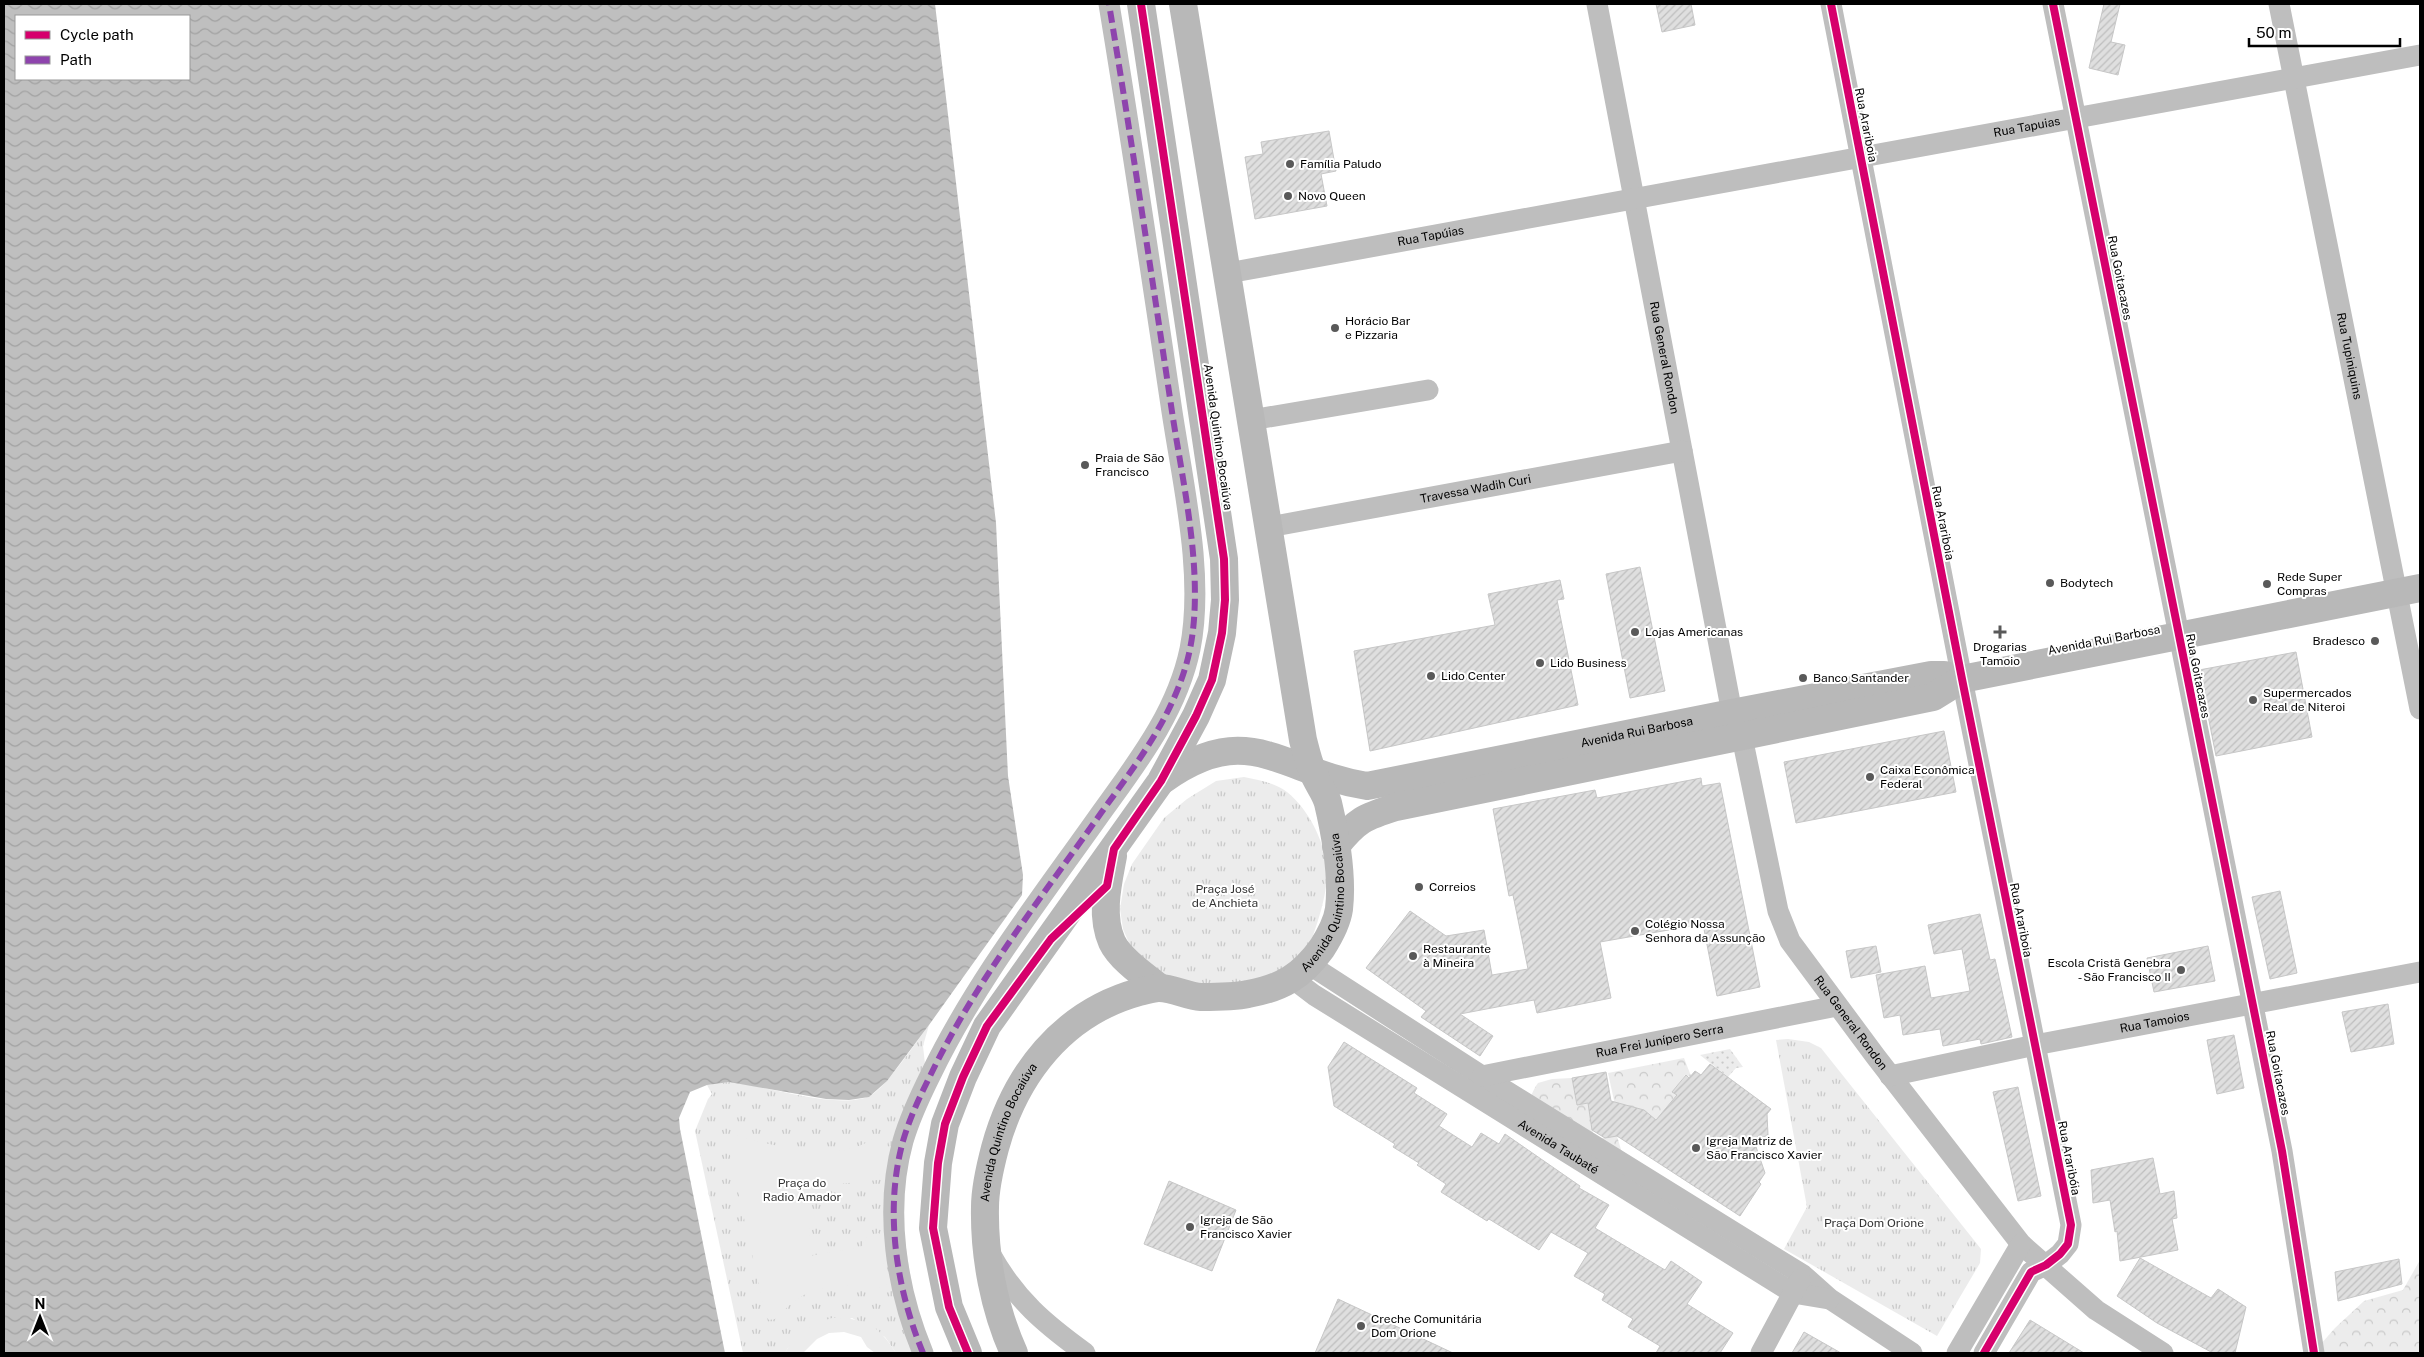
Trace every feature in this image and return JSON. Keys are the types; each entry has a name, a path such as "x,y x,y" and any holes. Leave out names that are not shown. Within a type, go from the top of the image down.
{"main road":[{"name":"Avenida Quintino Bocaiúva","path":"968,1353 949,1307 933,1228 938,1163 945,1124 963,1077 987,1026 1161,782 1196,716 1212,680 1223,624 1224,559 1141,4"},
{"name":"Avenida Quintino Bocaiúva","path":"1014,1353 996,1304 986,1246 984,1206 990,1166 1010,1105 1028,1070 1049,1044 1094,1010 1136,993 1160,988 1200,997 1247,994 1274,988 1301,972 1329,937 1339,912 1340,885 1336,846 1327,802 1313,773 1302,740 1183,4"},
{"name":"Avenida Rui Barbosa","path":"1336,846 1352,825 1374,814 1396,807 1742,738 1933,697 1962,679 2409,591"},
{"name":"Avenida Rui Barbosa","path":"1161,782 1181,767 1207,756 1248,750 1268,755 1330,779 1367,786 1931,675 1944,675 1962,679"},
{"path":"1114,849 1108,886 1106,916 1112,942 1134,968 1160,988"}],"street":[{"path":"923,1353 908,1318 897,1265 895,1223 896,1187 902,1144 913,1112 956,1024 1000,956 1150,744 1178,692 1190,649 1196,595 1188,523 1138,182 1109,4"},
{"name":"Rua General Rondon","path":"1597,4 1732,713"},
{"name":"Rua Arariboia","path":"1832,4 2035,1046"},
{"name":"Rua Goitacazes","path":"2053,4 2283,1160 2314,1353"},
{"name":"Rua Tupiniquins","path":"2278,4 2409,591 2420,708"},
{"name":"Rua Tapuias","path":"1634,198 2420,55"},
{"name":"Rua Tapúias","path":"1228,273 1634,198"},
{"path":"1250,420 1428,390"},
{"name":"Travessa Wadih Curi","path":"1269,527 1682,451"},
{"name":"Rua General Rondon","path":"1742,738 1784,929 1837,1006 2021,1244 2096,1310 2163,1353"},
{"name":"Avenida Taubaté","path":"1301,972 1482,1076 1798,1284"},
{"name":"Avenida Taubaté","path":"1301,972 1314,995 1798,1284 1830,1299 1912,1353"},
{"name":"Rua Tamoios","path":"1890,1076 2035,1046 2420,972"},
{"name":"Rua Frei Junípero Serra","path":"1482,1076 1837,1006"},
{"name":"Rua Araribóia","path":"1984,1353 2031,1272 2046,1266 2068,1244 2071,1225 2035,1046"},
{"path":"1957,1353 2021,1244"},
{"path":"986,1246 1003,1276 1026,1306 1085,1353"},
{"path":"1761,1353 1798,1284"}],"green space":[{"name":"Praça José de Anchieta","path":"1244,777 1272,784 1287,792 1310,819 1321,842 1327,865 1326,886 1319,917 1305,957 1244,991 1161,980 1132,950 1123,929 1120,909 1124,884 1132,864 1164,818 1187,799 1216,781"},
{"name":"Praça do Radio Amador","path":"929,1025 923,1046 927,1082 896,1187 923,1353 896,1353 885,1337 852,1318 788,1348 785,1353 743,1353 695,1131 708,1099 712,1094 707,1085 730,1082 824,1099 843,1101 860,1099 873,1094 887,1081"},
{"name":"Praça Dom Orione","path":"1788,1039 1809,1042 1821,1048 1981,1249 1980,1263 1937,1336 1784,1249 1807,1207 1776,1040"},
{"path":"1730,1049 1743,1067 1736,1068 1728,1077 1700,1055"},
{"path":"1684,1058 1694,1079 1685,1075 1673,1092 1681,1098 1656,1120 1647,1113 1615,1105 1608,1073"},
{"path":"1572,1078 1577,1105 1588,1103 1594,1139 1617,1136 1622,1153 1628,1159 1626,1164 1615,1166 1607,1164 1591,1154 1555,1137 1535,1120 1531,1109 1531,1097 1538,1083 1552,1079"},
{"path":"892,1127 878,1180 810,1187 809,1256 861,1247 868,1236 879,1233 887,1289 855,1285 823,1288 798,1298 775,1319 769,1320 766,1317 726,1137 733,1135 791,1148 836,1151 851,1149 872,1140"},
{"path":"2420,1260 2420,1353 2313,1353 2335,1328 2364,1301 2403,1290"},
{"path":"832,1318 844,1318 870,1325 883,1336 896,1353 875,1353 867,1347 861,1337 844,1332 829,1333 817,1339 803,1353 785,1353 794,1340 804,1331"}],"water":[{"path":"4,4 935,4 996,523 1008,776 1023,875 1022,895 887,1081 869,1097 849,1100 826,1099 729,1082 707,1085 690,1092 679,1118 680,1129 725,1353 4,1353"}],"building":[{"path":"1656,4 1691,4 1695,25 1662,32"},
{"path":"2104,4 2120,4 2111,42 2125,45 2118,75 2089,68"},
{"path":"1329,131 1336,171 1321,174 1327,206 1255,219 1245,157 1263,154 1261,142"},
{"name":"Lojas Americanas","path":"1640,567 1665,691 1630,698 1606,574"},
{"name":"Lido Center","path":"1560,580 1564,599 1557,600 1578,705 1370,751 1354,651 1495,625 1488,594"},
{"path":"2296,652 2312,737 2216,756 2199,670"},
{"name":"Caixa Econômica Federal","path":"1944,731 1956,792 1796,823 1784,762"},
{"name":"Colégio Nossa Senhora da Assunção","path":"1701,778 1702,786 1720,783 1760,987 1717,996 1703,924 1600,942 1611,998 1537,1013 1534,1000 1460,1014 1493,1036 1480,1056 1421,1017 1426,1011 1366,968 1410,911 1446,936 1484,930 1492,975 1528,969 1513,895 1509,896 1493,809 1595,790 1597,798"},
{"path":"2280,891 2297,973 2270,979 2252,897"},
{"path":"1980,914 1990,960 1995,959 2012,1037 1981,1044 1980,1039 1943,1046 1940,1029 1903,1035 1900,1015 1884,1018 1876,975 1925,966 1931,998 1970,991 1962,949 1934,954 1928,925"},
{"path":"1876,946 1881,972 1851,978 1846,951"},
{"name":"Escola Cristã Genebra - São Francisco II","path":"2208,946 2215,981 2154,992 2147,958"},
{"path":"2388,1004 2394,1044 2351,1052 2342,1012"},
{"path":"2234,1035 2244,1088 2217,1094 2207,1040"},
{"path":"1344,1042 1417,1088 1414,1093 1447,1114 1439,1126 1472,1147 1481,1133 1499,1144 1505,1134 1580,1186 1579,1188 1609,1205 1595,1228 1665,1270 1671,1261 1702,1282 1687,1304 1733,1333 1720,1353 1656,1353 1660,1346 1628,1327 1633,1319 1602,1300 1605,1294 1574,1276 1588,1253 1551,1232 1539,1250 1489,1219 1487,1221 1441,1192 1446,1184 1417,1165 1419,1163 1393,1147 1395,1144 1334,1106 1328,1067"},
{"name":"Igreja Matriz de São Francisco Xavier","path":"1710,1064 1771,1109 1767,1114 1768,1135 1754,1141 1765,1173 1759,1182 1761,1184 1740,1216 1617,1136 1605,1138 1592,1130 1588,1103 1577,1105 1572,1078 1606,1072 1611,1101 1644,1110 1656,1120 1677,1095 1672,1092 1686,1075 1689,1078 1695,1071 1701,1075"},
{"path":"2018,1087 2041,1196 2018,1201 1993,1092"},
{"path":"2153,1158 2160,1194 2174,1191 2177,1218 2172,1219 2178,1250 2120,1261 2117,1231 2115,1232 2110,1200 2093,1203 2091,1170"},
{"name":"Igreja de São Francisco Xavier","path":"1169,1181 1236,1210 1212,1271 1144,1244"},
{"path":"2140,1258 2211,1298 2218,1289 2246,1307 2235,1353 2213,1353 2157,1323 2117,1296"},
{"path":"2399,1259 2402,1284 2338,1301 2335,1272"},
{"name":"Creche Comunitária Dom Orione","path":"1338,1299 1453,1353 1315,1353"},
{"path":"2030,1320 2084,1353 2009,1353"},
{"path":"1804,1332 1841,1353 1792,1353"}],"marked path":[{"path":"923,1353 906,1302 900,1276 894,1221 897,1167 909,1124 923,1090 968,1006 1010,940 1142,756 1166,715 1184,672 1190,649 1194,620 1195,590 1186,496 1109,4"}],"cycle path":[{"path":"968,1353 949,1307 933,1228 938,1163 945,1124 963,1077 987,1026 1051,939 1107,886 1114,849 1161,781 1196,716 1212,680 1222,633 1225,600 1224,559 1141,4"},
{"path":"1831,4 1962,679 2071,1225 2068,1244 2060,1254 2046,1265 2031,1272 1984,1353"},
{"path":"2053,4 2282,1151 2314,1353"}],"place":[{"name":"Família Paludo","path":"1290,164"},
{"name":"Novo Queen","path":"1288,196"},
{"name":"Horácio Bar e Pizzaria","path":"1335,328"},
{"name":"Praia de São Francisco","path":"1085,465"},
{"name":"Bodytech","path":"2050,583"},
{"name":"Rede Super Compras","path":"2267,584"},
{"name":"Lojas Americanas","path":"1635,632"},
{"name":"Drogarias Tamoio","path":"2000,632"},
{"name":"Bradesco","path":"2375,641"},
{"name":"Lido Business","path":"1540,663"},
{"name":"Lido Center","path":"1431,676"},
{"name":"Banco Santander","path":"1803,678"},
{"name":"Supermercados Real de Niteroi","path":"2253,700"},
{"name":"Caixa Econômica Federal","path":"1870,777"},
{"name":"Correios","path":"1419,887"},
{"name":"Colégio Nossa Senhora da Assunção","path":"1635,931"},
{"name":"Restaurante à Mineira","path":"1413,956"},
{"name":"Escola Cristã Genebra - São Francisco II","path":"2181,970"},
{"name":"Igreja Matriz de São Francisco Xavier","path":"1696,1148"},
{"name":"Igreja de São Francisco Xavier","path":"1190,1227"},
{"name":"Creche Comunitária Dom Orione","path":"1361,1326"}]}
